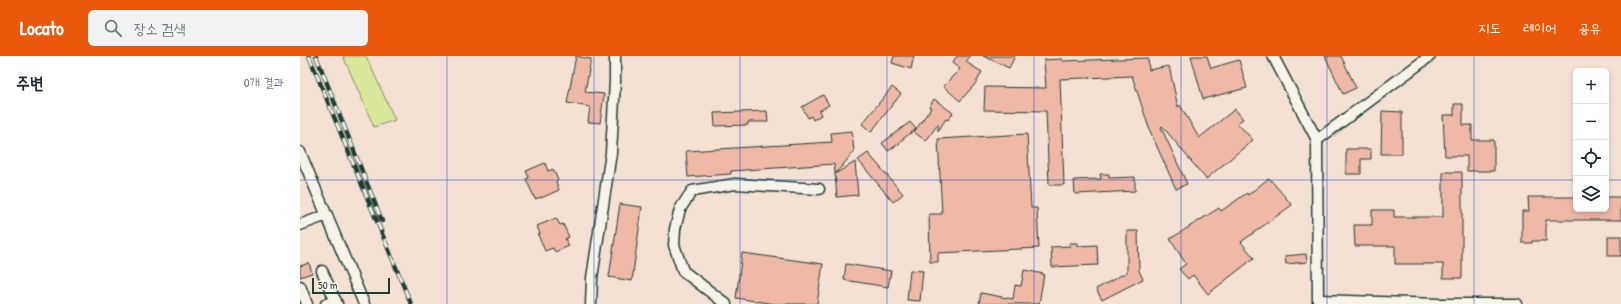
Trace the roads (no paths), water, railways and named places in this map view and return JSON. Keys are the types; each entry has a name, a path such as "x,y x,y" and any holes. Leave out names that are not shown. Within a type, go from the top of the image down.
{"street":[{"path":"591,304 592,278 611,153 615,56"},
{"path":"1272,56 1316,140 1318,302 1517,304"},
{"path":"1316,140 1430,56"},
{"path":"300,152 364,304"},
{"path":"726,304 683,270 674,245 674,229 680,209 692,191 735,184 819,189"},
{"path":"300,225 327,215"},
{"path":"322,271 333,303"},
{"path":"300,286 307,304"}],"railway":[{"path":"309,56 411,304"},
{"path":"316,56 382,221"}]}
